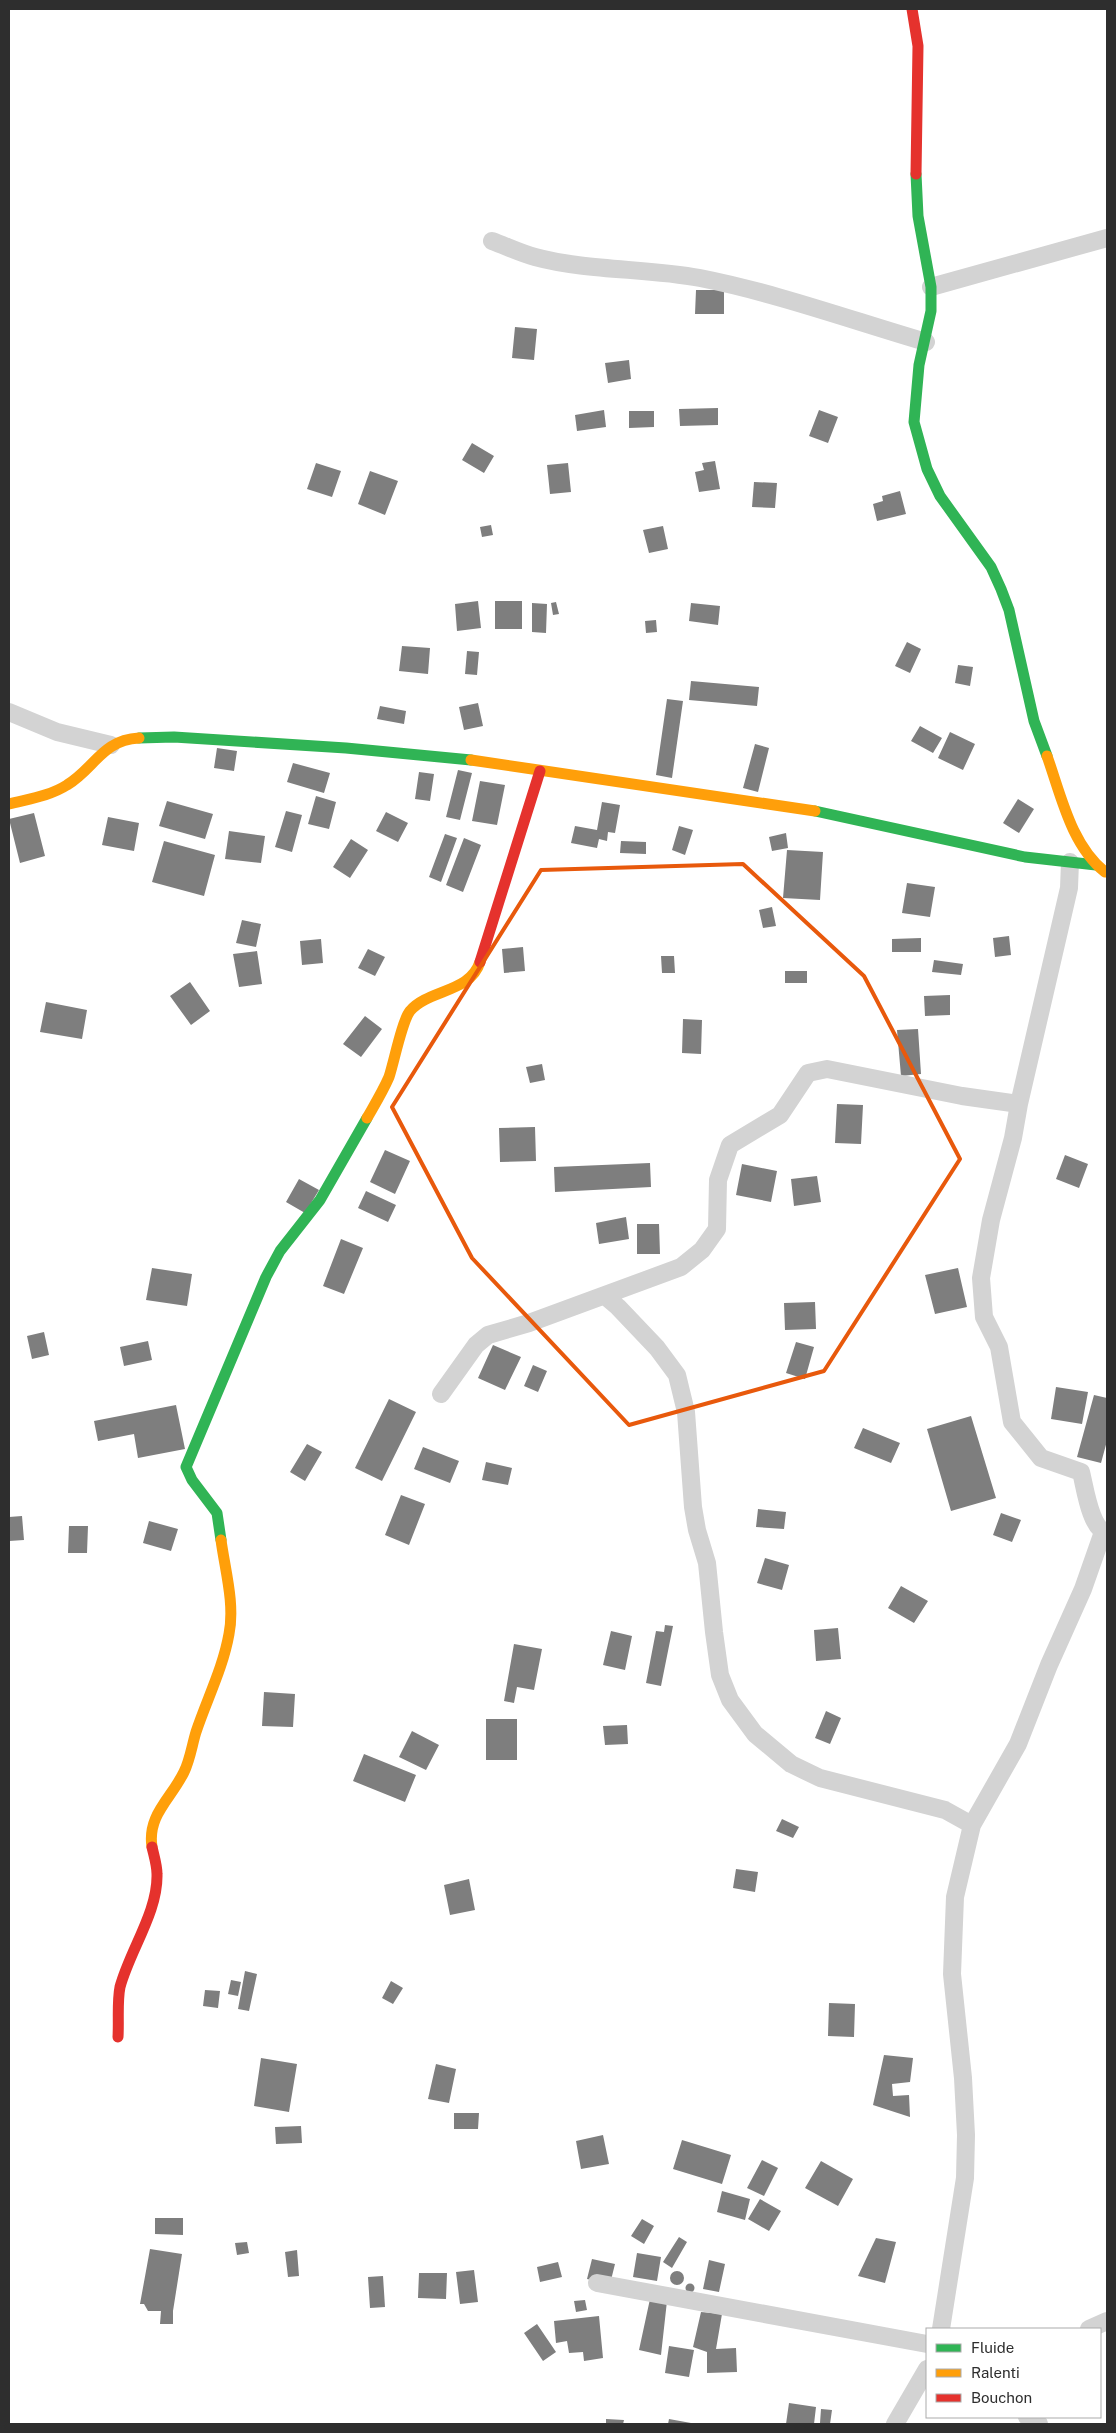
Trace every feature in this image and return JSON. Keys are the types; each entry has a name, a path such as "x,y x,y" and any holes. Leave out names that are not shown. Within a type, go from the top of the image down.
{"street":[{"path":"912,9 918,46 915,154 918,216 931,288 932,311 919,365 914,422 927,469 940,496 990,567 1001,589 1009,610 1034,721 1075,834 1096,865 1107,873"},
{"path":"931,288 1107,238"},
{"path":"492,241 535,257 578,264 665,272 703,279 802,303 853,321 926,342"},
{"path":"9,712 57,732 111,744"},
{"path":"9,804 49,794 68,785 111,744 125,739 174,737 346,748 471,760 794,807 1025,857 1096,865"},
{"path":"118,2037 120,1988 142,1928 151,1912 156,1893 157,1874 150,1834 153,1822 184,1772 196,1732 222,1664 232,1620 217,1512 213,1503 188,1476 186,1467 266,1277 280,1250 324,1193 380,1096 389,1076 408,1012 423,1001 442,994 465,981 477,970 540,771"},
{"path":"941,2328 965,2178 966,2135 963,2078 952,1974 955,1897 972,1825 1000,1779 1021,1737 1049,1665 1084,1589 1105,1532 1094,1521 1081,1472 1041,1458 1012,1422 1000,1347 984,1317 981,1278 991,1220 1013,1138 1018,1104 1069,888 1070,862"},
{"path":"441,1394 476,1345 488,1335 529,1323 681,1267 702,1250 717,1228 718,1180 730,1146 780,1115 808,1073 827,1069 962,1096 1018,1104"},
{"path":"605,1296 657,1348 677,1374 686,1412 693,1507 697,1530 708,1563 720,1675 730,1700 754,1734 791,1764 820,1778 945,1810 972,1825"},
{"path":"597,2283 926,2344"},
{"path":"1091,2328 1107,2321"},
{"path":"895,2424 926,2371"}],"highlighted area":[{"path":"743,864 864,976 960,1159 824,1371 629,1425 472,1258 392,1107 541,870"}],"building":[{"path":"696,290 724,290 724,314 695,314"},
{"path":"515,327 537,329 534,360 512,358"},
{"path":"629,360 631,379 608,383 605,363"},
{"path":"718,408 718,425 680,426 679,409"},
{"path":"604,410 606,427 577,431 575,415"},
{"path":"819,410 838,417 828,443 809,436"},
{"path":"629,411 654,411 654,427 629,428"},
{"path":"472,443 494,456 484,473 462,460"},
{"path":"715,461 720,489 699,492 695,472 704,470 702,463"},
{"path":"316,463 341,471 332,497 307,489"},
{"path":"568,463 571,492 550,494 547,465"},
{"path":"370,471 398,481 385,515 358,504"},
{"path":"754,482 777,483 775,508 752,507"},
{"path":"900,491 906,514 877,521 873,504 883,501 882,496"},
{"path":"491,525 493,535 482,537 480,527"},
{"path":"663,526 668,549 649,553 643,530"},
{"path":"478,601 481,628 457,631 455,604"},
{"path":"495,601 522,601 522,629 495,629"},
{"path":"556,602 559,614 553,615 551,603"},
{"path":"532,603 547,604 546,633 532,632"},
{"path":"691,603 720,606 718,625 689,621"},
{"path":"656,620 657,632 646,633 645,621"},
{"path":"907,642 921,649 910,673 895,666"},
{"path":"402,646 430,648 428,674 399,671"},
{"path":"467,651 479,652 477,675 465,674"},
{"path":"958,665 973,667 970,686 955,683"},
{"path":"691,681 759,687 757,706 689,700"},
{"path":"667,699 683,701 672,778 656,775"},
{"path":"478,703 483,726 464,730 459,707"},
{"path":"380,706 406,711 404,724 377,719"},
{"path":"920,726 942,738 933,753 911,741"},
{"path":"950,732 975,744 963,770 938,758"},
{"path":"755,744 769,748 758,792 743,788"},
{"path":"217,748 237,751 234,771 214,768"},
{"path":"293,763 330,773 324,793 287,782"},
{"path":"458,770 472,773 460,820 446,817"},
{"path":"419,772 434,774 430,801 415,799"},
{"path":"480,781 505,785 497,825 472,821"},
{"path":"316,796 336,802 329,829 308,824"},
{"path":"1018,799 1034,809 1019,833 1003,823"},
{"path":"167,801 213,814 205,839 159,826"},
{"path":"602,802 620,805 615,833 608,832 607,841 599,839 597,848 571,843 575,826 597,830"},
{"path":"286,811 302,815 292,852 275,847"},
{"path":"386,812 408,823 398,842 376,831"},
{"path":"34,813 45,856 20,863 9,819"},
{"path":"108,817 139,823 134,851 102,845"},
{"path":"679,826 693,830 685,855 672,850"},
{"path":"229,831 265,836 261,863 225,859"},
{"path":"786,833 788,848 772,851 769,837"},
{"path":"445,834 457,838 441,882 429,877"},
{"path":"464,838 481,845 463,892 446,885"},
{"path":"351,839 368,850 350,878 333,867"},
{"path":"164,841 215,855 204,896 152,882"},
{"path":"621,841 646,842 646,854 620,853"},
{"path":"787,850 823,852 820,900 783,898"},
{"path":"907,883 935,887 930,917 902,913"},
{"path":"772,907 776,926 763,928 759,910"},
{"path":"242,920 261,924 256,947 236,943"},
{"path":"1009,936 1011,955 995,957 993,938"},
{"path":"921,938 921,952 892,952 892,939"},
{"path":"321,939 323,963 302,965 300,941"},
{"path":"523,947 525,971 504,973 502,949"},
{"path":"368,949 385,957 375,976 358,968"},
{"path":"257,951 262,984 239,987 233,954"},
{"path":"661,956 674,956 675,973 662,973"},
{"path":"934,960 963,964 961,975 932,972"},
{"path":"785,971 807,971 807,983 785,983"},
{"path":"190,982 210,1011 191,1025 170,996"},
{"path":"950,995 950,1015 925,1016 924,996"},
{"path":"46,1002 87,1010 82,1039 40,1032"},
{"path":"365,1016 382,1029 361,1057 343,1044"},
{"path":"683,1019 702,1020 701,1054 682,1053"},
{"path":"918,1029 921,1074 901,1076 897,1030"},
{"path":"542,1064 545,1080 530,1083 526,1067"},
{"path":"837,1104 863,1105 861,1144 835,1143"},
{"path":"535,1127 536,1161 500,1162 499,1128"},
{"path":"385,1150 410,1161 395,1194 370,1182"},
{"path":"1065,1155 1088,1164 1079,1188 1056,1179"},
{"path":"650,1163 651,1187 555,1192 554,1167"},
{"path":"742,1164 777,1171 771,1202 736,1195"},
{"path":"817,1176 821,1202 794,1206 791,1179"},
{"path":"299,1179 319,1190 305,1213 286,1202"},
{"path":"366,1191 396,1205 388,1222 358,1208"},
{"path":"626,1217 629,1239 599,1244 596,1223"},
{"path":"637,1224 659,1224 660,1254 637,1254"},
{"path":"341,1239 363,1248 344,1294 323,1286"},
{"path":"152,1268 192,1274 187,1306 146,1300"},
{"path":"958,1268 967,1307 935,1314 925,1275"},
{"path":"815,1302 816,1329 785,1330 784,1303"},
{"path":"44,1332 49,1355 32,1359 27,1336"},
{"path":"148,1341 152,1360 124,1366 120,1347"},
{"path":"796,1342 814,1347 805,1379 786,1373"},
{"path":"493,1345 521,1357 505,1390 478,1378"},
{"path":"533,1365 547,1371 538,1392 524,1386"},
{"path":"1056,1387 1088,1392 1082,1424 1051,1419"},
{"path":"1094,1395 1107,1398 1107,1441 1101,1463 1077,1457"},
{"path":"389,1399 416,1412 382,1481 355,1468"},
{"path":"176,1405 185,1449 138,1458 134,1434 98,1441 94,1421"},
{"path":"971,1416 996,1498 951,1511 927,1429"},
{"path":"863,1428 900,1443 891,1463 854,1448"},
{"path":"307,1444 322,1452 305,1481 290,1472"},
{"path":"423,1447 459,1461 450,1483 414,1469"},
{"path":"486,1462 512,1468 508,1485 482,1480"},
{"path":"401,1495 425,1504 409,1545 385,1535"},
{"path":"758,1509 786,1512 784,1529 756,1527"},
{"path":"1001,1513 1021,1520 1012,1542 993,1535"},
{"path":"22,1516 24,1540 9,1541 9,1517"},
{"path":"149,1521 178,1529 171,1551 143,1543"},
{"path":"69,1526 88,1526 87,1553 68,1553"},
{"path":"765,1558 789,1565 782,1590 757,1583"},
{"path":"901,1586 928,1601 914,1623 888,1608"},
{"path":"665,1625 673,1626 661,1686 646,1683 656,1631 664,1632"},
{"path":"838,1628 841,1659 816,1661 814,1630"},
{"path":"611,1631 632,1636 625,1670 603,1665"},
{"path":"514,1644 542,1649 534,1690 517,1687 514,1703 504,1701"},
{"path":"264,1692 295,1694 293,1727 262,1726"},
{"path":"826,1711 841,1718 830,1744 815,1738"},
{"path":"486,1719 517,1719 517,1760 486,1760"},
{"path":"627,1725 628,1744 605,1745 603,1726"},
{"path":"412,1731 439,1745 426,1770 399,1757"},
{"path":"364,1754 416,1775 405,1802 353,1781"},
{"path":"782,1819 799,1827 793,1838 776,1831"},
{"path":"736,1869 758,1872 755,1892 733,1888"},
{"path":"469,1879 475,1910 450,1915 444,1885"},
{"path":"245,1971 257,1974 249,2011 238,2009"},
{"path":"231,1980 241,1982 238,1996 228,1994"},
{"path":"391,1981 403,1988 393,2004 382,1998"},
{"path":"205,1990 220,1991 218,2008 203,2006"},
{"path":"829,2003 855,2004 854,2037 828,2036"},
{"path":"884,2055 913,2058 910,2082 892,2084 893,2096 909,2095 910,2117 873,2105"},
{"path":"261,2058 297,2064 289,2112 254,2106"},
{"path":"436,2064 456,2069 449,2103 428,2099"},
{"path":"454,2113 479,2113 478,2129 454,2129"},
{"path":"301,2126 302,2143 276,2144 275,2127"},
{"path":"603,2135 609,2164 581,2169 576,2141"},
{"path":"682,2140 731,2155 722,2184 673,2169"},
{"path":"762,2160 778,2168 764,2196 747,2188"},
{"path":"821,2161 853,2179 838,2206 805,2188"},
{"path":"722,2191 750,2199 745,2220 717,2212"},
{"path":"760,2199 781,2211 769,2231 748,2219"},
{"path":"155,2218 183,2218 183,2235 155,2234"},
{"path":"642,2219 654,2226 644,2244 631,2236"},
{"path":"679,2237 687,2242 672,2268 663,2262"},
{"path":"876,2238 896,2242 885,2283 858,2276"},
{"path":"247,2242 249,2253 237,2255 235,2243"},
{"path":"150,2249 182,2254 173,2311 173,2324 160,2324 161,2311 148,2311 144,2304 140,2304"},
{"path":"297,2250 299,2276 288,2277 285,2252"},
{"path":"637,2253 661,2257 657,2281 633,2277"},
{"path":"592,2259 615,2264 610,2284 587,2279"},
{"path":"709,2260 725,2264 719,2292 703,2289"},
{"path":"558,2262 562,2277 540,2282 537,2267"},
{"path":"474,2270 478,2302 460,2304 456,2272"},
{"path":"674,2271 680,2271 684,2278 680,2285 674,2285 670,2281 670,2275"},
{"path":"419,2273 447,2273 446,2299 418,2298"},
{"path":"383,2276 385,2307 370,2308 368,2277"},
{"path":"690,2283 695,2288 690,2293 685,2288"},
{"path":"650,2299 667,2301 661,2355 639,2350"},
{"path":"585,2300 587,2310 576,2312 574,2301"},
{"path":"701,2312 722,2314 716,2349 736,2348 737,2372 707,2373 707,2352 693,2347"},
{"path":"599,2316 603,2358 584,2361 583,2352 569,2353 567,2341 556,2343 554,2321"},
{"path":"537,2324 556,2352 543,2361 524,2333"},
{"path":"669,2346 694,2350 689,2377 665,2373"},
{"path":"789,2403 816,2407 814,2424 786,2424"},
{"path":"821,2409 832,2410 830,2424 820,2423"},
{"path":"606,2419 624,2420 623,2424 606,2424"},
{"path":"669,2419 691,2423 691,2424 668,2424"}],"traffic: fast":[{"path":"916,174 918,216 931,287 931,311 919,365 914,422 927,469 940,496 991,567 1001,589 1009,610 1034,721 1047,756"},
{"path":"139,738 174,737 346,748 471,760"},
{"path":"815,811 1025,857 1096,865"},
{"path":"221,1540 217,1513 192,1480 186,1467 266,1277 280,1251 320,1200 367,1118"}],"traffic: slow":[{"path":"9,804 39,797 60,789 77,778 107,749 126,740 139,738"},
{"path":"1047,756 1068,819 1075,834 1093,861 1105,872"},
{"path":"471,760 815,811"},
{"path":"367,1118 389,1077 401,1032 410,1011 428,998 468,980 480,962"},
{"path":"152,1847 151,1836 156,1816 179,1782 186,1767 196,1732 219,1671 229,1634 231,1623 229,1587 221,1540"}],"traffic: jam":[{"path":"912,9 918,46 916,174"},
{"path":"480,962 540,771"},
{"path":"118,2037 120,1987 148,1917 156,1888 157,1871 152,1847"}]}
